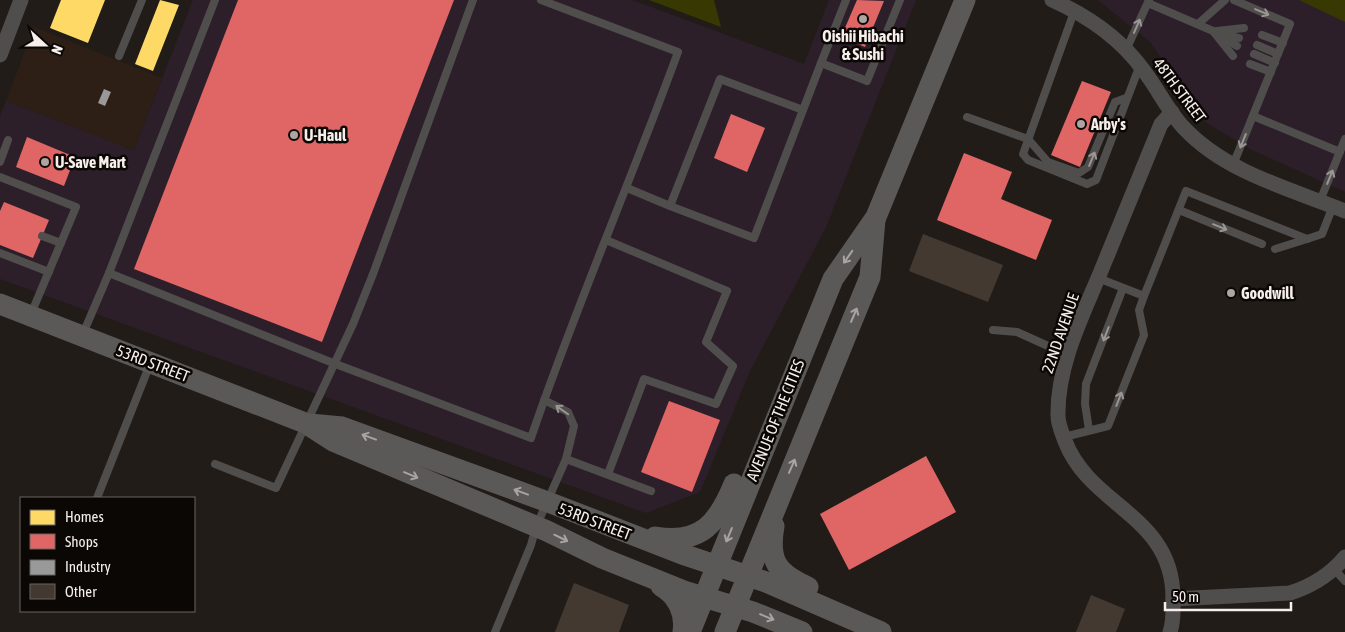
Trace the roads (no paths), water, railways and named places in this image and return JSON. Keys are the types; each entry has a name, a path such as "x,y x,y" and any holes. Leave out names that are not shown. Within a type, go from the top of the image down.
{"main road":[{"name":"AVENUE OF THE CITIES","path":"690,632 833,279 876,217 966,0"},
{"name":"AVENUE OF THE CITIES","path":"725,632 870,277 876,217"},
{"path":"624,532 664,539 687,538 709,526 717,519 728,498 775,383 833,279"},
{"name":"53RD STREET","path":"0,304 305,424 333,441 536,527 634,571 704,597 735,606 802,632"},
{"name":"53RD STREET","path":"305,424 342,427 716,566 748,576 851,617 881,632"},
{"path":"778,500 771,541 774,561 779,568 794,581 861,609 900,632"},
{"path":"634,571 673,594 682,615 683,632"}],"street":[{"path":"0,55 22,0"},
{"name":"48TH STREET","path":"1052,0 1077,6 1108,32 1140,65 1183,127 1198,141 1233,165 1333,206"},
{"name":"22ND AVENUE","path":"1170,632 1174,616 1173,587 1166,562 1149,531 1083,472 1072,458 1058,417 1061,385 1068,356 1161,124 1172,112"},
{"path":"1172,599 1290,593 1340,576 1345,557"}],"lane":[{"path":"119,56 142,0"},
{"path":"82,336 109,273 215,0"},
{"path":"215,464 276,488 373,274 473,0"},
{"path":"109,273 333,363 531,438 678,52 541,0"},
{"path":"627,188 754,238 846,0"},
{"path":"821,63 867,81 900,0"},
{"path":"1198,24 1225,0"},
{"path":"1233,165 1290,24 1234,0"},
{"path":"1126,50 1148,1 1238,42"},
{"path":"1077,6 1023,154 1028,160 1088,184 1096,180 1140,65"},
{"path":"1213,31 1244,28"},
{"path":"1213,31 1233,56"},
{"path":"1262,35 1283,43"},
{"path":"1258,45 1278,54"},
{"path":"1254,54 1275,63"},
{"path":"1250,64 1271,72"},
{"path":"670,206 720,79 804,110"},
{"path":"967,117 1028,139 1048,162 1079,173 1088,167 1115,102 1126,98"},
{"path":"1253,116 1340,152"},
{"path":"1276,249 1322,234 1333,206 1340,152 1345,139"},
{"path":"0,162 8,140"},
{"path":"0,177 76,207 30,316"},
{"path":"1064,437 1108,426 1144,334 1139,310 1186,192 1307,239"},
{"path":"1179,210 1262,244"},
{"path":"42,236 61,243"},
{"path":"606,240 727,291 706,342 733,366 716,404 644,379 608,474"},
{"path":"0,253 48,272"},
{"path":"1098,278 1144,296"},
{"path":"1089,430 1085,404 1086,384 1123,288"},
{"path":"994,330 1018,332 1068,356"},
{"path":"97,497 151,362"},
{"path":"495,632 531,545 536,527 566,459 574,426 568,412 544,400"},
{"path":"566,459 651,492"}],"place":[{"name":"Oishii Hibachi & Sushi","path":"863,19"},
{"name":"Arby's","path":"1081,124"},
{"name":"U-Haul","path":"294,135"},
{"name":"U-Save Mart","path":"45,162"},
{"name":"Goodwill","path":"1231,293"}]}
